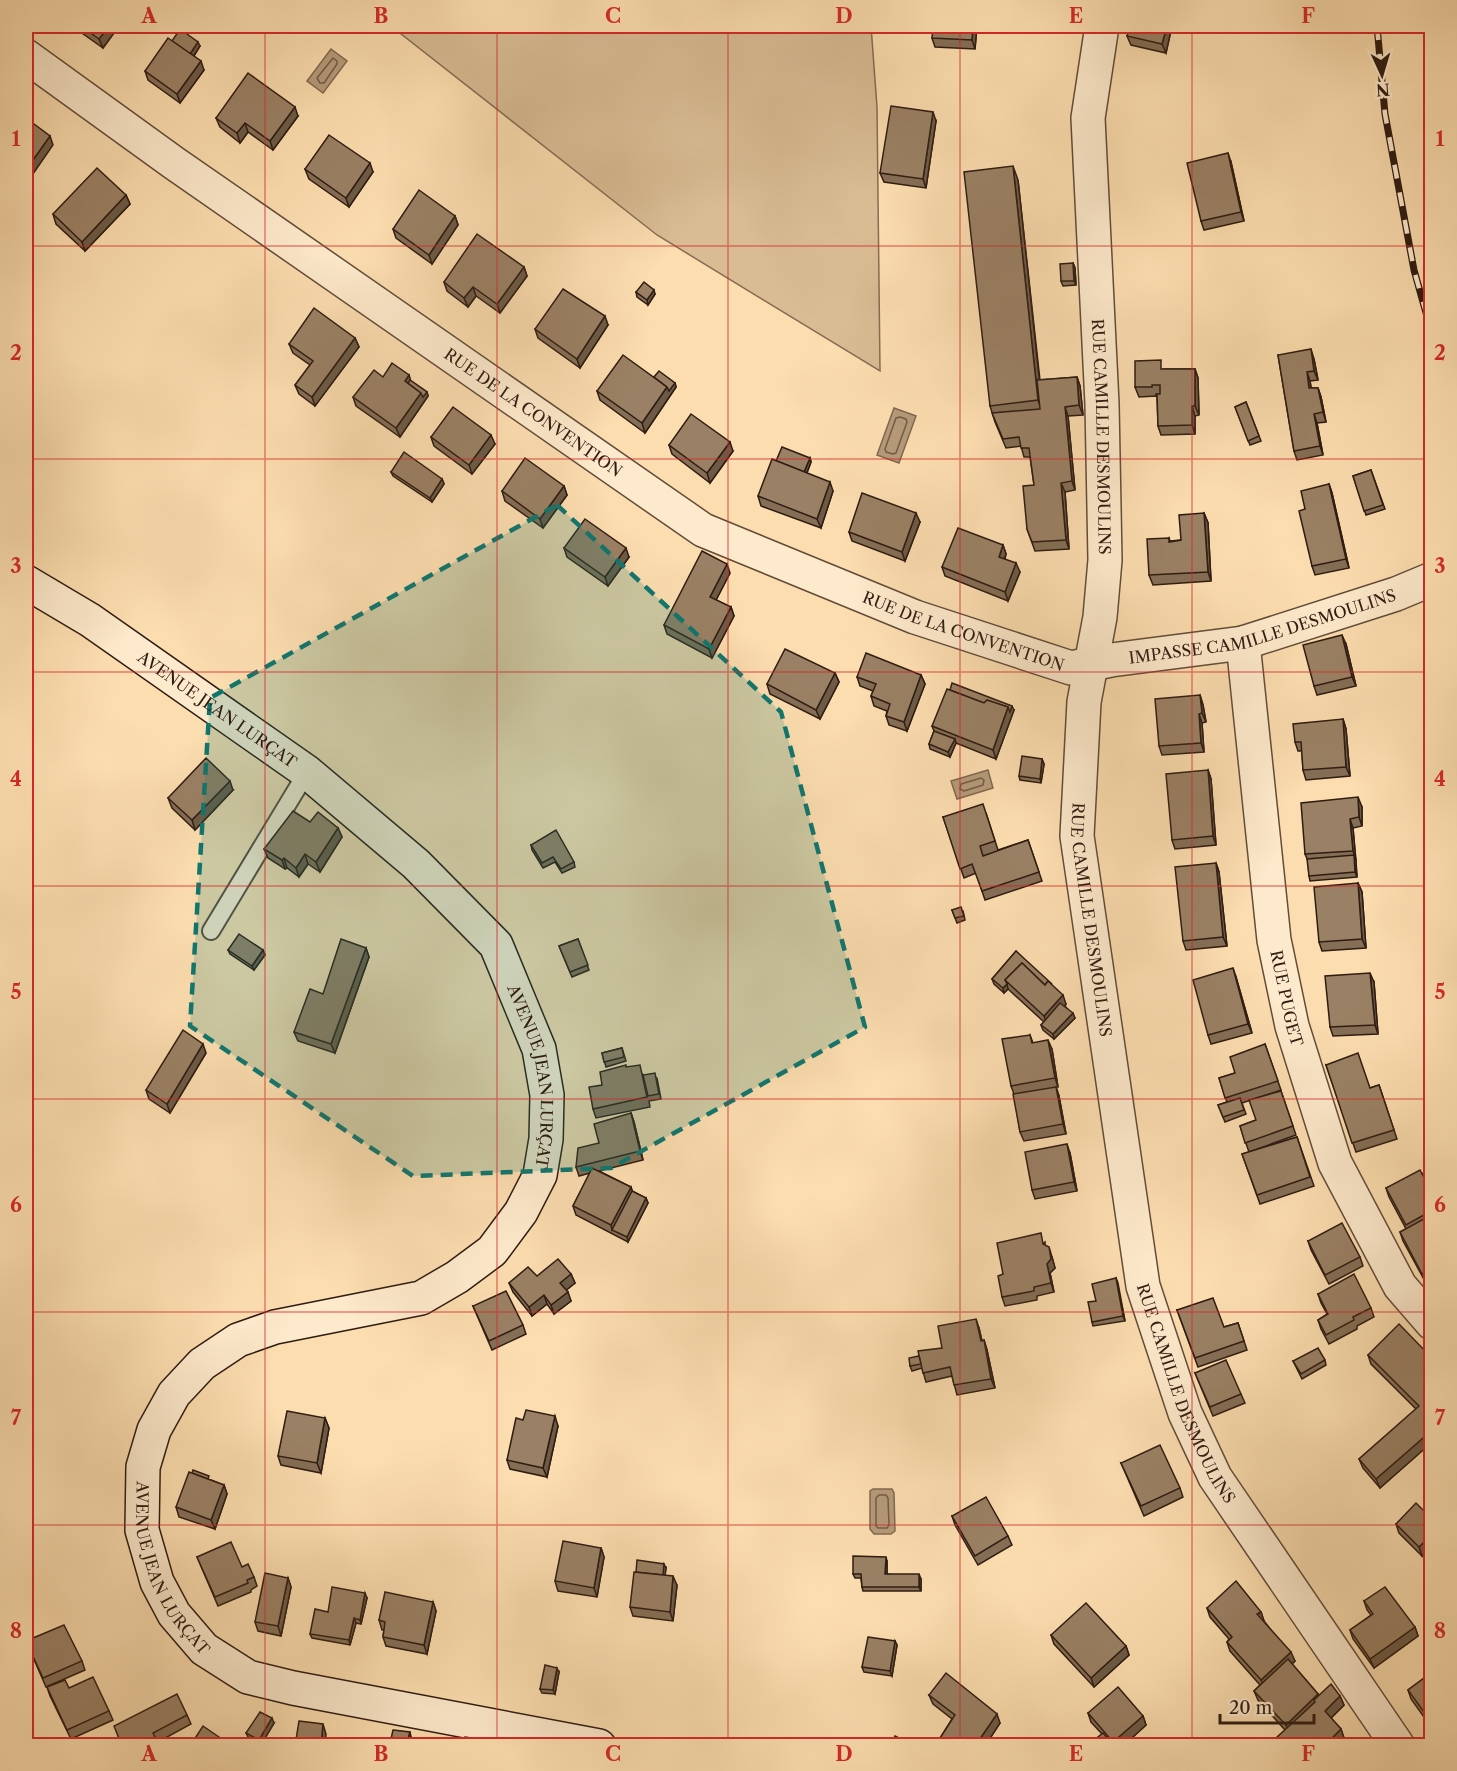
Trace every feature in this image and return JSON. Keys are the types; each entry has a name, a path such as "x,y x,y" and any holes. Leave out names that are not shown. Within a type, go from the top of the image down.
{"street":[{"name":"RUE CAMILLE DESMOULINS","path":"1102,26 1088,118 1102,404 1105,560 1100,617 1084,702 1077,836 1143,1286 1185,1413 1215,1477 1398,1746"},
{"name":"RUE DE LA CONVENTION","path":"26,56 174,163 703,530 915,617 1071,668 1091,664"},
{"name":"IMPASSE CAMILLE DESMOULINS","path":"1091,664 1243,643 1396,594 1431,579"},
{"name":"AVENUE JEAN LURÇAT","path":"26,582 90,620 307,772 416,864 496,945 539,1049 547,1095 546,1139 540,1174 521,1212 492,1251 457,1277 421,1298 275,1327 238,1340 202,1364 174,1394 154,1430 143,1467 142,1530 158,1582 174,1614 204,1649 248,1677 293,1688 599,1746"},
{"name":"RUE PUGET","path":"1243,643 1274,940 1292,1026 1335,1163 1400,1286 1431,1323"}],"lane":[{"path":"211,931 307,772"}],"highlighted area":[{"path":"557,505 781,712 865,1027 611,1168 413,1176 190,1026 210,698"}],"shaded area":[{"path":"391,26 871,26 877,107 880,371 657,235"}],"water":[{"path":"331,49 347,61 323,93 307,81"},
{"path":"894,408 916,416 899,463 877,455"},
{"path":"988,770 993,788 957,799 951,781"},
{"path":"892,1489 894,1493 895,1531 891,1534 874,1534 870,1529 870,1491"}],"building":[{"path":"81,26 109,26 99,39"},
{"path":"933,26 973,26 972,40 932,38"},
{"path":"1130,26 1167,26 1162,44 1127,36"},
{"path":"180,29 198,42 190,54 172,41"},
{"path":"168,38 201,61 177,94 145,71"},
{"path":"248,73 295,107 270,141 245,123 237,133 216,118"},
{"path":"891,106 933,112 923,179 880,173"},
{"path":"26,118 50,136 26,170"},
{"path":"329,135 370,163 346,198 305,169"},
{"path":"1228,153 1241,212 1201,221 1187,163"},
{"path":"1013,166 1038,400 990,406 964,172"},
{"path":"97,168 126,195 82,242 53,214"},
{"path":"419,190 455,216 429,255 393,229"},
{"path":"477,234 524,267 497,304 473,287 464,298 444,282"},
{"path":"1073,263 1074,281 1061,281 1060,264"},
{"path":"644,282 654,290 647,300 636,292"},
{"path":"563,289 605,316 577,359 535,329"},
{"path":"314,308 355,338 312,397 295,385 313,361 289,344"},
{"path":"1311,349 1314,371 1307,372 1309,388 1318,388 1323,412 1314,414 1320,446 1294,451 1278,355"},
{"path":"623,355 667,387 642,423 597,391"},
{"path":"1161,360 1161,369 1195,369 1195,406 1192,406 1192,425 1158,426 1157,394 1160,394 1160,385 1135,387 1135,361"},
{"path":"392,363 409,375 405,381 421,393 396,428 353,397 374,370 383,377"},
{"path":"659,371 675,383 669,391 654,377"},
{"path":"1077,377 1079,405 1065,407 1072,481 1061,483 1066,540 1032,542 1027,529 1023,486 1034,485 1029,448 1021,448 1019,437 1003,439 992,413 1040,409 1037,380"},
{"path":"410,380 427,392 423,397 408,383"},
{"path":"1246,402 1259,436 1248,441 1235,407"},
{"path":"453,407 491,435 469,465 431,437"},
{"path":"691,414 730,442 707,473 669,445"},
{"path":"782,447 810,458 804,472 776,461"},
{"path":"404,452 442,479 430,498 391,472"},
{"path":"525,458 564,486 540,519 502,491"},
{"path":"772,459 830,482 817,519 758,496"},
{"path":"1371,470 1383,505 1364,511 1353,476"},
{"path":"1329,484 1346,559 1312,566 1299,511 1305,509 1301,491"},
{"path":"862,493 916,513 902,552 849,532"},
{"path":"1204,513 1208,572 1149,575 1147,539 1169,538 1169,542 1181,540 1179,515"},
{"path":"585,519 626,548 605,577 564,548"},
{"path":"958,528 1003,545 999,557 1016,563 1005,592 942,567"},
{"path":"702,551 727,564 710,597 731,607 709,649 664,625"},
{"path":"1342,635 1352,677 1314,686 1303,645"},
{"path":"785,649 835,673 816,710 767,684"},
{"path":"866,653 921,675 904,722 886,716 890,704 871,696 876,684 857,677"},
{"path":"952,683 1012,706 1010,712 1008,707 987,700 984,703 950,690"},
{"path":"947,689 984,703 987,700 1008,707 993,750 932,726"},
{"path":"1200,695 1201,743 1159,746 1155,699"},
{"path":"1343,719 1346,767 1303,770 1301,742 1295,742 1293,724"},
{"path":"934,731 955,739 948,752 929,744"},
{"path":"1022,756 1042,759 1040,779 1019,776"},
{"path":"206,758 230,781 192,820 168,798"},
{"path":"1208,770 1213,836 1172,840 1166,774"},
{"path":"1358,797 1359,817 1350,819 1353,851 1305,854 1301,803"},
{"path":"983,804 995,841 980,846 983,856 1028,840 1039,872 982,891 972,864 960,869 943,817"},
{"path":"293,811 310,822 318,812 338,828 316,862 305,854 296,868 284,858 282,860 264,849"},
{"path":"556,830 574,862 561,869 553,857 542,863 531,845"},
{"path":"1354,855 1355,872 1309,876 1307,859"},
{"path":"1216,863 1223,937 1183,941 1175,867"},
{"path":"1358,883 1362,939 1319,942 1314,887"},
{"path":"961,907 964,916 955,918 952,910"},
{"path":"239,934 263,950 252,966 228,950"},
{"path":"341,939 366,948 331,1044 294,1032 310,989 323,994"},
{"path":"578,939 588,965 570,972 559,946"},
{"path":"1016,951 1052,984 1048,981 1045,985 1022,963 1005,980 1007,984 1003,988 992,979"},
{"path":"1022,963 1045,985 1048,981 1063,995 1044,1016 1005,980"},
{"path":"1233,968 1248,1024 1208,1035 1193,980"},
{"path":"1370,973 1375,1025 1330,1027 1325,976"},
{"path":"1060,1003 1073,1013 1053,1034 1041,1025"},
{"path":"183,1030 203,1044 167,1104 146,1090"},
{"path":"1030,1035 1032,1043 1048,1040 1055,1078 1011,1086 1002,1039"},
{"path":"1265,1044 1278,1081 1225,1098 1219,1078 1235,1073 1230,1057"},
{"path":"622,1048 624,1057 604,1062 602,1053"},
{"path":"1358,1053 1370,1088 1379,1085 1394,1130 1352,1143 1326,1065"},
{"path":"626,1065 626,1067 640,1065 647,1097 593,1109 589,1087 602,1085 600,1072"},
{"path":"655,1073 659,1094 648,1096 643,1075"},
{"path":"1056,1087 1063,1124 1020,1132 1013,1094"},
{"path":"1281,1091 1293,1126 1245,1143 1240,1126 1256,1120 1249,1100"},
{"path":"1240,1098 1244,1110 1223,1117 1218,1105"},
{"path":"631,1113 640,1151 576,1167 578,1148 599,1143 594,1124"},
{"path":"1297,1137 1310,1177 1257,1195 1242,1154"},
{"path":"1067,1144 1074,1182 1032,1190 1025,1152"},
{"path":"592,1168 631,1187 611,1225 573,1206"},
{"path":"1431,1169 1431,1191 1422,1174"},
{"path":"1420,1170 1431,1191 1431,1211 1406,1225 1386,1188"},
{"path":"632,1191 646,1198 627,1237 612,1230"},
{"path":"1431,1215 1431,1268 1422,1274 1400,1232"},
{"path":"1342,1223 1360,1257 1325,1275 1308,1241"},
{"path":"1041,1233 1043,1244 1049,1247 1051,1259 1047,1264 1051,1283 1034,1287 1034,1291 1002,1297 998,1276 1003,1274 997,1243"},
{"path":"558,1259 571,1274 560,1283 568,1292 551,1305 544,1295 529,1307 509,1283 528,1267 537,1276"},
{"path":"1354,1274 1371,1308 1326,1335 1318,1320 1328,1314 1318,1294"},
{"path":"1116,1278 1123,1316 1092,1322 1088,1302 1096,1301 1092,1284"},
{"path":"506,1291 523,1325 489,1341 473,1306"},
{"path":"1213,1298 1224,1327 1238,1323 1244,1341 1195,1358 1177,1310"},
{"path":"976,1319 981,1341 984,1340 991,1379 954,1385 950,1367 923,1373 918,1351 942,1348 938,1326"},
{"path":"1399,1324 1431,1357 1431,1431 1376,1479 1359,1459 1419,1406 1368,1355"},
{"path":"1318,1348 1325,1360 1301,1374 1293,1361"},
{"path":"919,1356 921,1364 910,1366 909,1358"},
{"path":"1226,1360 1241,1394 1210,1407 1195,1373"},
{"path":"526,1410 555,1416 543,1468 507,1460 516,1418 523,1420"},
{"path":"287,1411 325,1418 317,1463 278,1456"},
{"path":"1160,1445 1180,1488 1141,1506 1121,1463"},
{"path":"193,1470 209,1476 208,1479 192,1473"},
{"path":"189,1472 224,1485 211,1520 176,1507"},
{"path":"986,1497 1008,1536 975,1556 952,1516"},
{"path":"1431,1502 1431,1535 1419,1547 1396,1524 1416,1503 1423,1510"},
{"path":"563,1541 601,1548 594,1588 555,1581"},
{"path":"231,1542 242,1567 248,1564 254,1577 247,1580 248,1583 215,1597 197,1557"},
{"path":"853,1556 886,1557 885,1574 919,1574 919,1587 862,1587 861,1574 853,1574"},
{"path":"637,1560 664,1564 663,1575 636,1572"},
{"path":"634,1572 673,1576 670,1612 630,1607"},
{"path":"265,1573 288,1578 278,1626 255,1622"},
{"path":"1236,1581 1261,1612 1257,1614 1291,1652 1261,1680 1227,1642 1232,1637 1207,1608"},
{"path":"332,1587 365,1593 360,1620 354,1618 349,1640 310,1634 315,1609 328,1612"},
{"path":"1385,1587 1415,1627 1370,1659 1350,1630 1373,1614 1364,1601"},
{"path":"385,1592 433,1602 424,1645 383,1637 385,1622 379,1620"},
{"path":"1086,1603 1126,1646 1091,1678 1051,1635"},
{"path":"64,1625 82,1661 43,1678 26,1641"},
{"path":"868,1637 895,1641 890,1671 862,1667"},
{"path":"1288,1659 1318,1694 1286,1725 1254,1691"},
{"path":"545,1665 557,1668 553,1690 540,1689"},
{"path":"946,1673 997,1714 975,1746 935,1746 955,1715 929,1695"},
{"path":"1431,1673 1431,1718 1429,1719 1408,1690"},
{"path":"93,1677 109,1711 67,1730 47,1687 65,1680 69,1688"},
{"path":"1331,1684 1340,1696 1325,1711 1341,1729 1324,1746 1306,1746 1304,1743 1300,1746 1280,1746 1275,1739"},
{"path":"1118,1687 1143,1716 1113,1742 1088,1713"},
{"path":"177,1694 187,1715 153,1733 158,1746 122,1746 114,1726"},
{"path":"260,1712 272,1718 259,1740 246,1733"},
{"path":"299,1721 323,1724 321,1746 295,1746"},
{"path":"203,1726 232,1746 190,1746"},
{"path":"393,1730 410,1732 407,1742 391,1739"},
{"path":"1103,1733 1114,1746 1095,1746 1092,1742"},
{"path":"895,1736 914,1746 890,1746"},
{"path":"465,1737 489,1741 488,1746 463,1746"}],"railway":[{"path":"1377,26 1385,114 1414,270 1432,334"}]}
